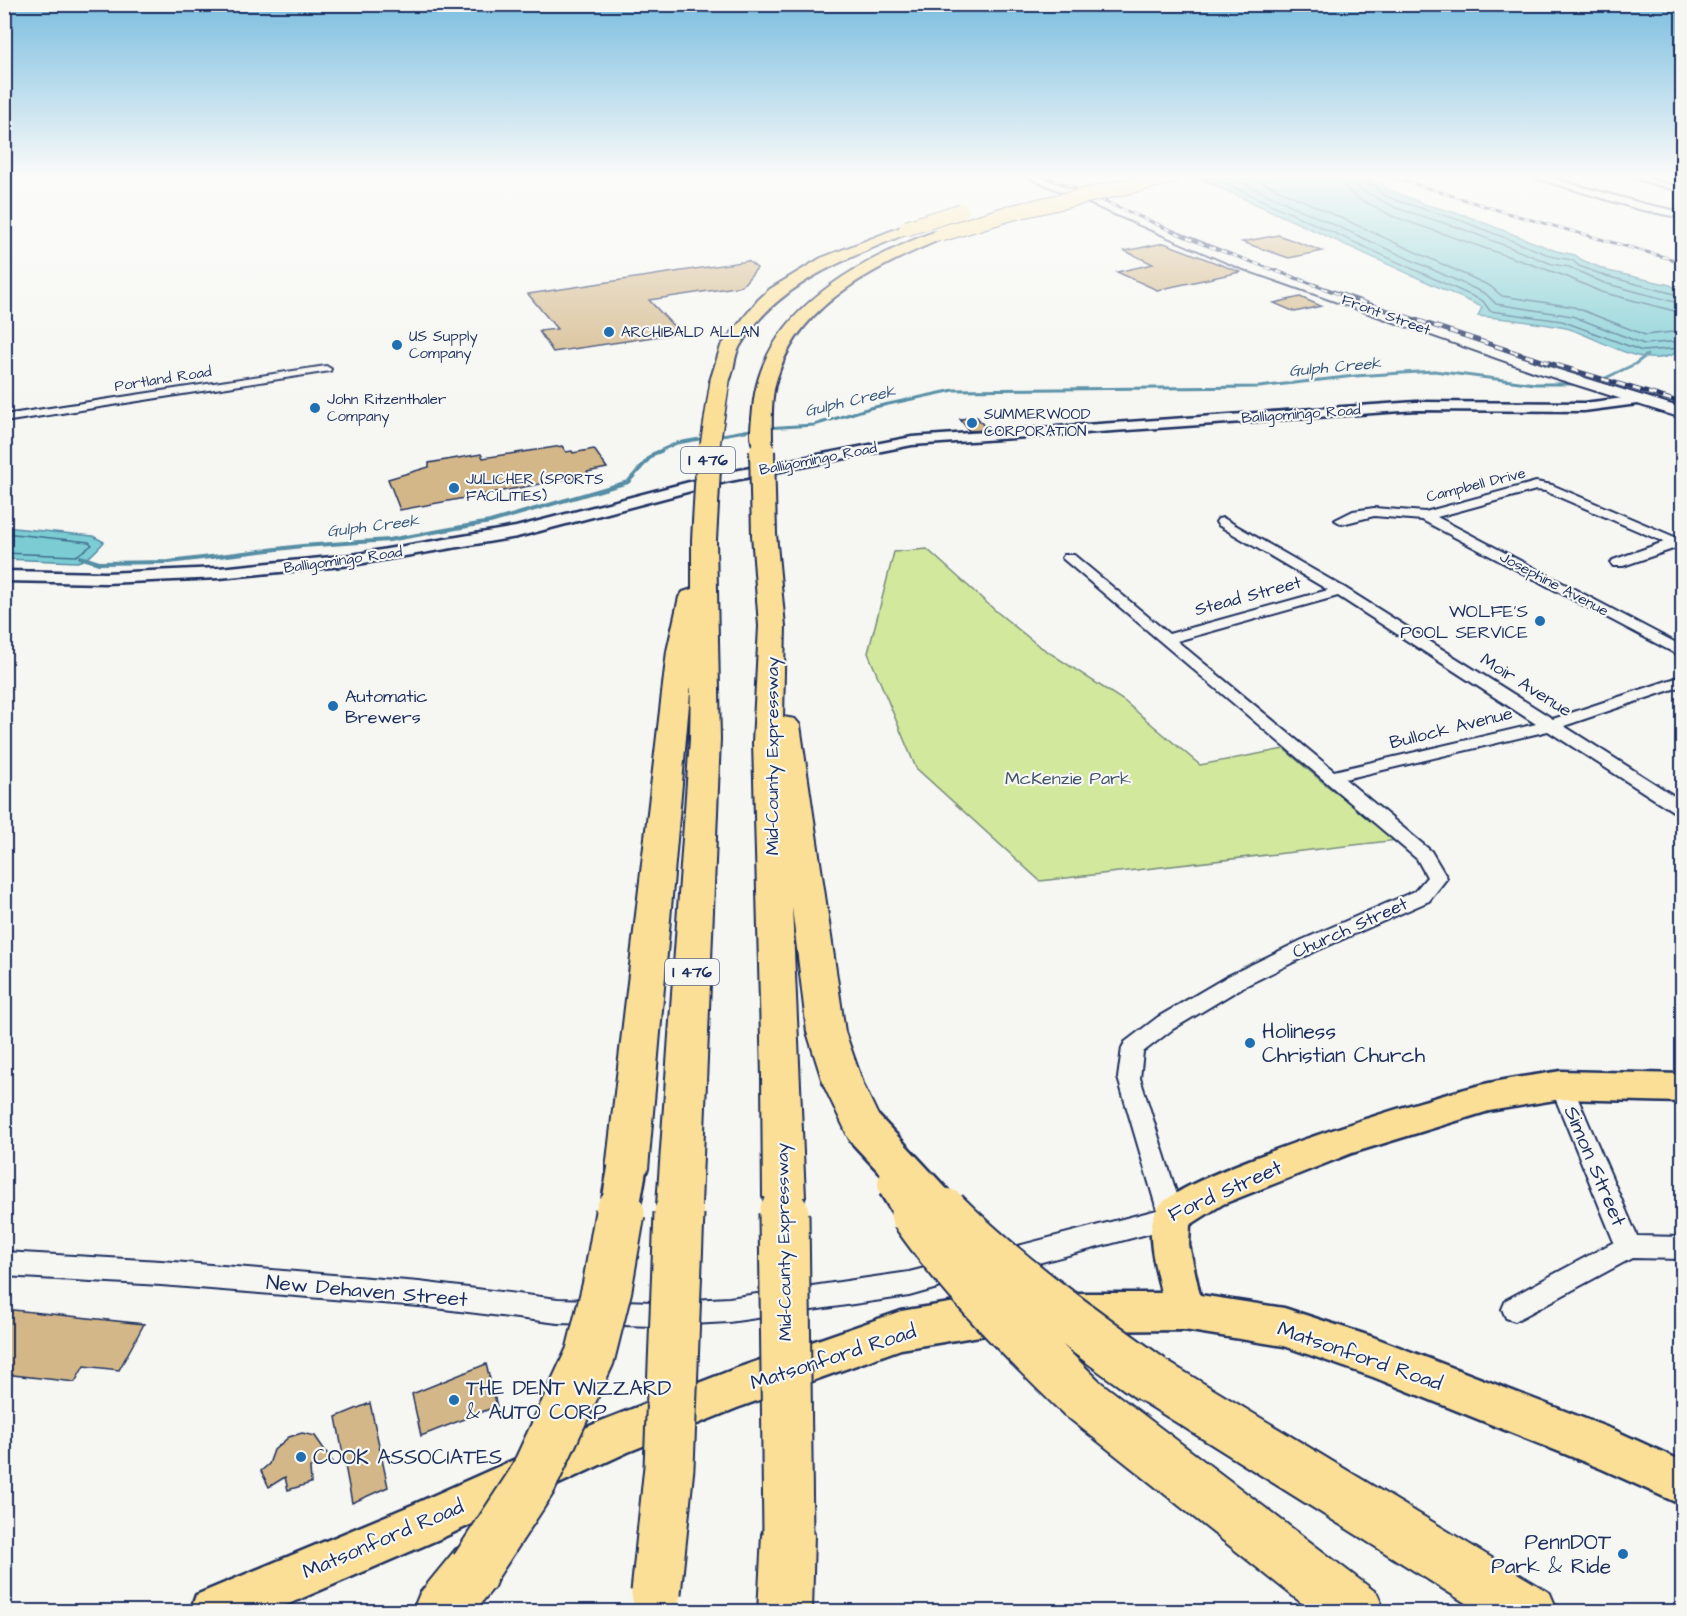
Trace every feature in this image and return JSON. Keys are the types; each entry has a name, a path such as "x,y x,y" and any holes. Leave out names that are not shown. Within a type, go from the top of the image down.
{"highway":[{"name":"I 476","path":"655,1602 669,1467 679,1205 705,739 704,540 708,457 720,381 730,346 764,304 776,293 827,261 853,250"},
{"name":"Mid-County Expressway","path":"785,1611 788,1534 782,1077 768,742 772,626 764,534 762,429 769,372 797,325 824,298 877,262 903,250"},
{"path":"439,1611 475,1568 532,1481 590,1356 607,1288 627,1169 681,651 704,540"},
{"path":"772,626 826,1032 844,1086 864,1128 910,1206 962,1276 1082,1398 1358,1611"},
{"path":"864,1128 918,1188 967,1235 1089,1335 1151,1379 1531,1611"}],"main road":[{"name":"Front Street","path":"1210,250 1573,380 1683,413"},
{"name":"Ford Street","path":"1172,1217 1210,1193 1345,1140 1489,1097 1561,1086 1683,1088"},
{"name":"Church Street","path":"1172,1217 1170,1245 1184,1311"},
{"name":"Matsonford Road","path":"213,1611 428,1521 627,1432 737,1388 901,1330 998,1313 1184,1311 1284,1327 1373,1357 1606,1449 1683,1483"}],"street":[{"name":"Portland Road","path":"4,419 326,369"},
{"name":"Balligomingo Road","path":"4,576 106,578 196,574 286,568 352,560 518,532 724,478 912,441 979,435 1159,426 1383,408 1459,405 1584,407 1640,400"},
{"name":"Campbell Drive","path":"1342,520 1358,514 1374,512 1425,516 1536,486 1548,488 1681,543"},
{"name":"Josephine Avenue","path":"1425,516 1683,651"},
{"name":"Moir Avenue","path":"1223,522 1340,591 1683,809"},
{"path":"1618,563 1681,543"},
{"name":"Church Street","path":"1069,558 1424,855 1437,878 1422,896 1257,968 1163,1024 1134,1048 1129,1078 1172,1217"},
{"name":"Stead Street","path":"1166,639 1340,591"},
{"name":"Bullock Avenue","path":"1331,777 1551,723 1648,695 1683,681"},
{"name":"Simon Street","path":"1561,1086 1629,1248"},
{"name":"Ford Street","path":"729,1310 909,1284 1172,1217"},
{"path":"1515,1310 1629,1248 1683,1248"},
{"name":"New Dehaven Street","path":"4,1264 160,1273 419,1294 558,1311 654,1314 729,1310"}],"green space":[{"name":"McKenzie Park","path":"927,549 1039,646 1124,701 1200,765 1284,749 1326,785 1398,840 1040,881 916,768 868,653 894,552"}],"water":[{"path":"1358,250 1555,250 1575,255 1608,271 1670,285 1682,291 1682,355 1676,353 1649,358 1635,355 1566,328 1478,316 1482,307"},
{"path":"4,527 93,536 104,542 95,552 77,562 5,559"}],"building":[{"path":"1183,250 1240,272 1157,290 1117,272 1153,264 1125,251"},
{"path":"1267,250 1322,251 1289,258"},
{"path":"748,261 757,268 742,286 649,300 680,333 553,352 539,331 557,329 528,294"},
{"path":"1300,297 1321,306 1295,312 1274,303"},
{"name":"SUMMERWOOD CORPORATION","path":"977,417 987,430 969,431 960,419"},
{"name":"JULICHER (SPORTS FACILITIES)","path":"562,446 566,452 572,451 573,453 594,449 607,468 587,472 589,475 400,510 388,479 429,467 429,463 481,454 483,458"},
{"path":"4,1309 144,1324 119,1370 84,1366 75,1382 4,1374"},
{"name":"THE DENT WIZZARD & AUTO CORP","path":"486,1364 497,1406 421,1436 412,1394"},
{"path":"370,1403 388,1487 352,1503 336,1417"},
{"name":"COOK ASSOCIATES","path":"302,1433 315,1436 333,1462 310,1467 311,1483 288,1490 285,1477 269,1487 261,1471 269,1464 274,1450 289,1437"}],"waterway":[{"name":"Gulph Creek","path":"1593,384 1635,364 1647,355"},
{"name":"Gulph Creek","path":"765,428 814,425 870,408 954,390 1259,387 1355,376 1434,371 1535,384 1583,384"},
{"name":"Gulph Creek","path":"657,452 677,443 756,429"},
{"name":"Gulph Creek","path":"80,557 99,563 169,562 302,546 389,540 490,522 628,482 653,454 661,451"}],"railway":[{"path":"1220,250 1347,297"},
{"path":"1641,250 1682,262"},
{"path":"1343,296 1520,354 1682,403"}],"place":[{"name":"ARCHIBALD ALLAN","path":"609,332"},
{"name":"US Supply Company","path":"397,345"},
{"name":"John Ritzenthaler Company","path":"315,408"},
{"name":"SUMMERWOOD CORPORATION","path":"972,423"},
{"name":"JULICHER (SPORTS FACILITIES)","path":"454,488"},
{"name":"WOLFE'S POOL SERVICE","path":"1540,621"},
{"name":"Automatic Brewers","path":"333,706"},
{"name":"Holiness Christian Church","path":"1250,1043"},
{"name":"THE DENT WIZZARD & AUTO CORP","path":"454,1400"},
{"name":"COOK ASSOCIATES","path":"301,1457"},
{"name":"PennDOT Park & Ride","path":"1623,1554"}]}
